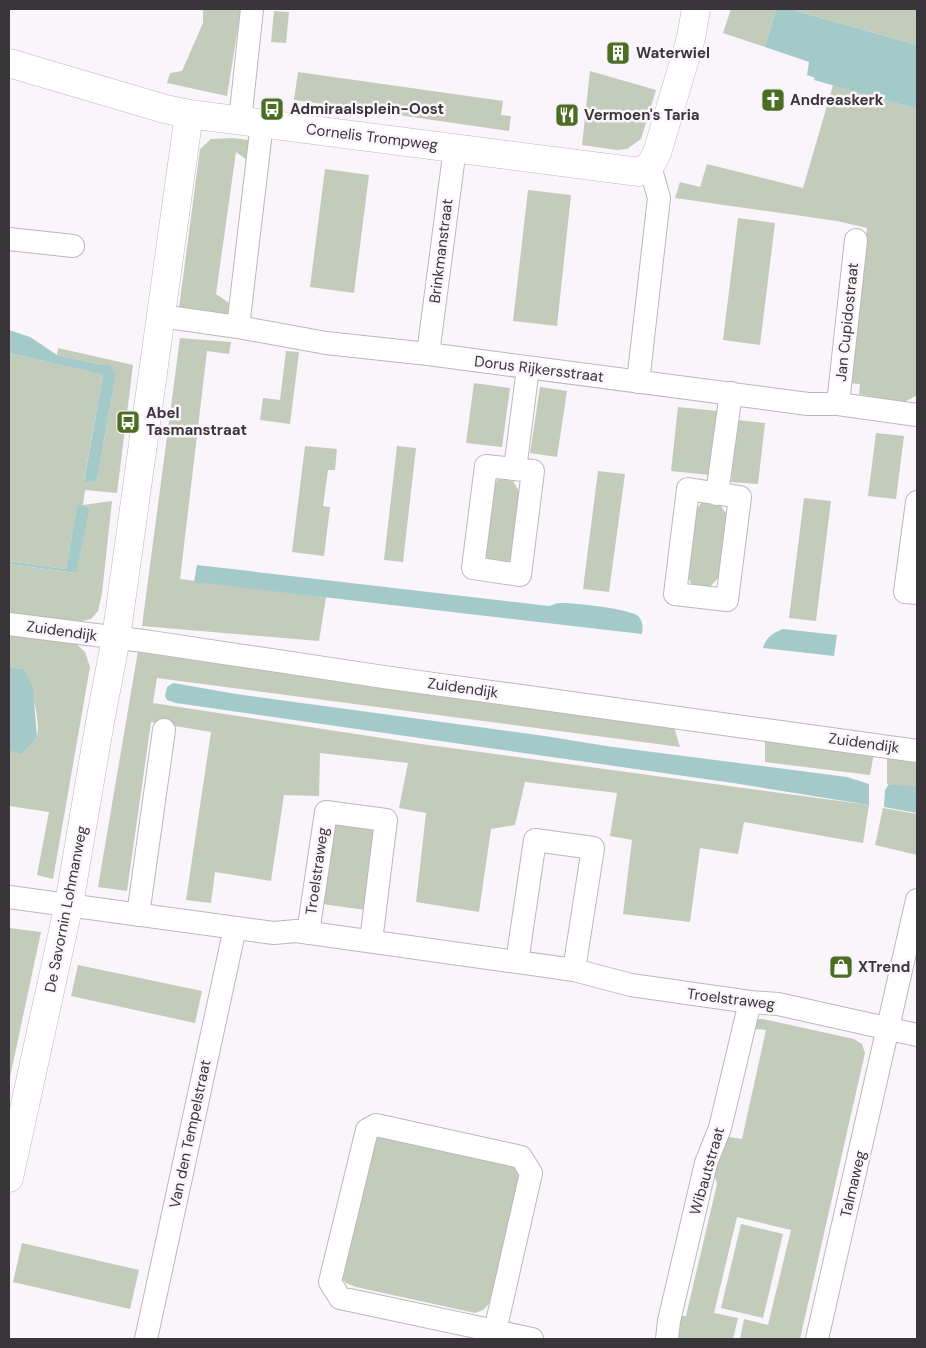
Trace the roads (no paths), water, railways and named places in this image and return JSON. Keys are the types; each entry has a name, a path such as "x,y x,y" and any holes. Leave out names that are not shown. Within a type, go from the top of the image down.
{"street":[{"path":"238,327 251,122 252,9"},
{"path":"638,382 658,198 650,166 657,153 691,38 696,9"},
{"name":"Cornelis Trompweg","path":"9,62 165,109 189,114 639,172 650,166"},
{"path":"116,638 189,114"},
{"name":"Brinkmanstraat","path":"428,354 454,148"},
{"path":"9,240 73,246"},
{"name":"Jan Cupidostraat","path":"838,404 856,240"},
{"name":"Dorus Rijkersstraat","path":"161,316 238,327 310,341 428,354 808,404 838,404 917,415"},
{"path":"516,469 528,368"},
{"path":"717,494 731,393"},
{"path":"486,466 516,469 533,472 520,575 473,568 486,466"},
{"path":"688,489 717,494 740,497 727,600 675,594 688,489"},
{"path":"917,502 905,592 917,593"},
{"name":"Zuidendijk","path":"9,624 917,750"},
{"name":"De Savornin Lohmanweg","path":"9,1178 69,904 116,638"},
{"path":"138,915 164,730"},
{"name":"Troelstraweg","path":"308,933 326,812 386,820 371,941"},
{"path":"518,962 535,840 593,848 574,970"},
{"name":"Troelstraweg","path":"9,897 274,933 296,931 574,970 631,985 750,1002 778,1004 917,1035"},
{"path":"889,1028 917,900"},
{"name":"Van den Tempelstraat","path":"146,1339 235,928"},
{"name":"Wibautstraat","path":"667,1339 669,1321 706,1163 720,1128 750,1002"},
{"name":"Talmaweg","path":"817,1339 889,1028"},
{"path":"495,1331 530,1173 521,1157 376,1125 367,1130 330,1282 340,1298 532,1339"}],"place":[{"name":"Waterwiel","path":"618,53"},
{"name":"Andreaskerk","path":"773,100"},
{"name":"Admiraalsplein-Oost","path":"272,109"},
{"name":"Vermoen's Taria","path":"567,115"},
{"name":"Abel Tasmanstraat","path":"128,422"},
{"name":"XTrend","path":"841,967"}]}
